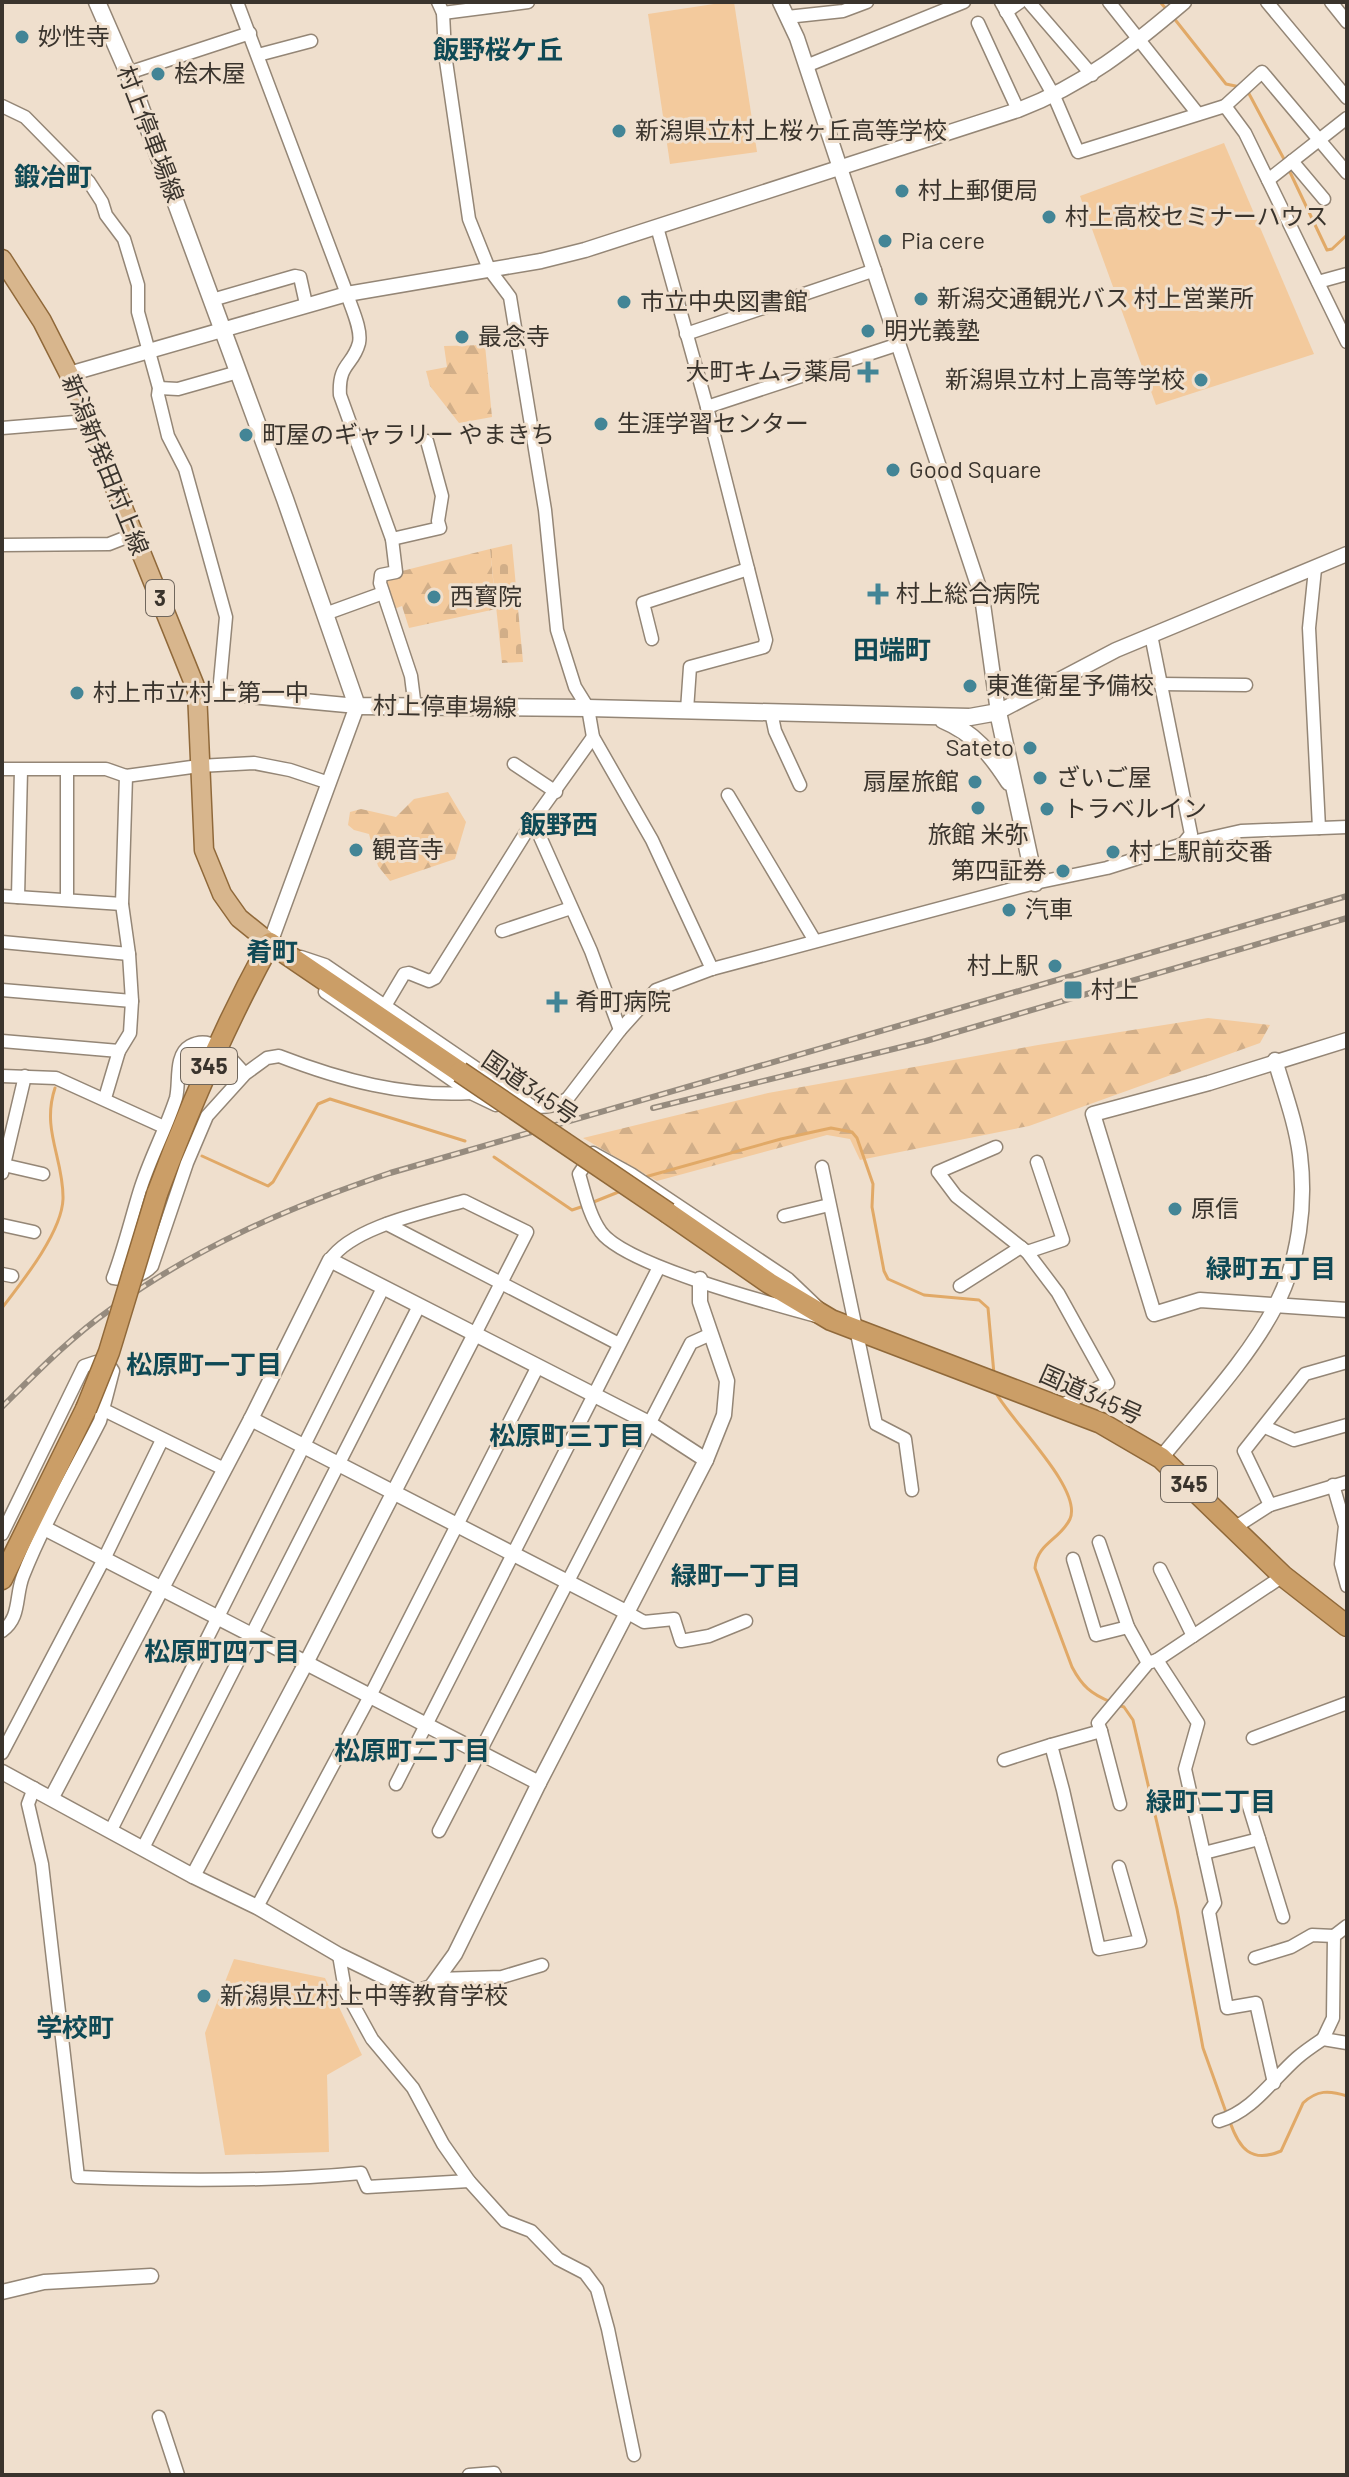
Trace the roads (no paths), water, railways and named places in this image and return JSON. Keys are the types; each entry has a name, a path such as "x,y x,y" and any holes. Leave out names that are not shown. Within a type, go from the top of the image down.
{"highway":[{"name":"345","path":"2,1579 95,1410 109,1352 177,1138 218,1046 278,948"},
{"name":"国道345号","path":"278,948 769,1283 831,1320 1101,1423 1161,1458 1283,1576 1347,1626"}],"main road":[{"name":"村上停車場線","path":"100,8 128,73 212,300 357,706 970,717 998,712"},
{"name":"新潟新発田村上線","path":"2,259 42,321 69,374 197,691 204,850 222,894 239,918 278,948"},
{"path":"998,712 1035,883"},
{"path":"932,716 965,729 990,753 1015,790"}],"street":[{"path":"237,2 347,294 359,343 339,377 340,395 392,539 396,572 381,575 383,593 411,676 415,708"},
{"path":"528,2 440,7 469,219 489,269 510,297 545,510 557,630 575,687 588,708 593,737 652,840 712,969"},
{"path":"780,2 841,168 982,597 998,712 1151,635 1347,554"},
{"path":"787,17 843,11 867,2"},
{"path":"1020,2 1004,7 1054,96 1078,152 1225,106 1262,72 1347,173"},
{"path":"1029,2 1092,75"},
{"path":"1109,2 1198,114"},
{"path":"69,374 347,294 541,261 657,227 1018,110 1054,96 1092,75 1184,2"},
{"path":"1267,2 1347,98"},
{"path":"1331,2 1347,22"},
{"path":"806,66 959,3"},
{"path":"978,23 1018,110"},
{"path":"128,73 250,33"},
{"path":"258,55 311,41"},
{"path":"2,106 25,117 89,182 106,215 124,239 138,285 138,312 159,388 168,436 185,469 226,617 219,693"},
{"path":"1225,106 1245,133 1347,342"},
{"path":"1268,180 1347,118"},
{"path":"1292,161 1324,199"},
{"path":"657,227 707,407 766,640 764,647 690,667 687,710"},
{"path":"686,334 875,270"},
{"path":"1318,282 1347,274"},
{"path":"212,300 295,276 300,277 306,304"},
{"path":"707,407 899,344"},
{"path":"159,388 178,389 238,372"},
{"path":"2,428 87,421"},
{"path":"392,539 440,528 438,521 442,496 427,441"},
{"path":"2,545 109,544 132,535"},
{"path":"652,639 643,603 748,569"},
{"path":"1315,569 1309,628 1319,828"},
{"path":"325,614 383,593"},
{"path":"1151,635 1191,834 1183,844"},
{"path":"1160,684 1246,685"},
{"path":"197,691 357,706 329,783 278,948"},
{"path":"771,712 775,731 800,785"},
{"path":"385,1006 404,974 429,981 435,978 533,821 593,737"},
{"path":"514,764 556,792"},
{"path":"2,769 106,769 126,776 199,766 270,765 329,783"},
{"path":"18,897 21,770"},
{"path":"67,770 67,900"},
{"path":"105,1098 119,1051 130,1033 132,1001 122,904 126,776"},
{"path":"728,795 815,941"},
{"path":"533,821 591,951 620,1030"},
{"path":"278,948 313,984 471,1093 492,1105 548,1108 560,1105 568,1098 620,1030 656,990 712,969 1241,831 1347,827"},
{"path":"2,896 122,904"},
{"path":"502,931 571,908"},
{"path":"2,942 129,954"},
{"path":"278,948 325,965 533,1107"},
{"path":"2,990 132,1001"},
{"path":"1347,1040 1209,1083 1093,1114 1154,1314 1200,1300 1347,1310"},
{"path":"2,1041 119,1051"},
{"path":"245,1074 218,1046 192,1044 185,1050 181,1057 176,1096 140,1190 113,1278 120,1280 142,1274 152,1266 187,1163 207,1116 245,1074 267,1058 276,1055 353,1082 426,1094 471,1093"},
{"path":"1161,1458 1222,1382 1275,1307 1295,1249 1302,1181 1295,1126 1275,1060"},
{"path":"2,1076 56,1078 164,1127"},
{"path":"25,1076 3,1169 43,1174"},
{"path":"996,1147 938,1172 956,1196 1024,1249 1058,1293 1108,1383 1060,1406"},
{"path":"593,1153 631,1174 788,1279 831,1320 659,1267 618,1247 602,1234 591,1213 579,1174 593,1153"},
{"path":"960,1286 1024,1249 1063,1240 1037,1162"},
{"path":"822,1167 876,1424 905,1439 912,1490"},
{"path":"52,1797 251,1419 330,1260 339,1248 387,1224 464,1201 527,1232 193,1876"},
{"path":"784,1216 829,1205"},
{"path":"387,1224 619,1344"},
{"path":"2,1225 34,1232"},
{"path":"330,1260 649,1423 706,1460"},
{"path":"396,1784 659,1267"},
{"path":"2,1772 193,1876 257,1907 339,1955 415,1992 431,1987 455,1954 539,1783 706,1460 724,1415 727,1381 700,1302 700,1279"},
{"path":"111,1830 383,1288"},
{"path":"143,1848 419,1306"},
{"path":"439,1831 691,1343 711,1334"},
{"path":"2,1534 84,1366 91,1362 111,1368 113,1371 24,1575 15,1617 2,1631"},
{"path":"1270,1505 1244,1451 1305,1374 1347,1362"},
{"path":"257,1907 370,1696 538,1366"},
{"path":"95,1410 224,1469"},
{"path":"251,1419 644,1622 674,1619 681,1641 709,1636 746,1621"},
{"path":"1265,1427 1294,1440 1347,1425"},
{"path":"2,1753 104,1559 162,1440"},
{"path":"1234,1528 1270,1505 1347,1482"},
{"path":"1333,1485 1346,1530 1341,1564 1347,1586"},
{"path":"46,1529 539,1783"},
{"path":"1099,1542 1128,1627 1198,1723 1185,1769 1215,1903 1209,1912 1227,2008 1256,2003 1274,2083"},
{"path":"1073,1559 1096,1635 1128,1627"},
{"path":"1160,1569 1193,1636"},
{"path":"1120,1804 1098,1723 1152,1662 1283,1576"},
{"path":"1253,1738 1347,1704"},
{"path":"1004,1760 1101,1731"},
{"path":"1051,1745 1099,1949 1140,1941 1119,1867"},
{"path":"34,1788 28,1804 42,1864 78,2177 221,2179 361,2173 367,2187 469,2181"},
{"path":"1247,1800 1283,1917"},
{"path":"1204,1853 1259,1839"},
{"path":"1255,1958 1291,1947 1312,1935 1334,1936 1347,1926"},
{"path":"1219,2121 1234,2117 1274,2083 1297,2058 1323,2039 1333,2018 1334,1936"},
{"path":"339,1955 345,1990 372,2039 413,2088 443,2144 469,2181 505,2221 531,2231 558,2259 585,2273 597,2289 634,2455"},
{"path":"437,1979 502,1977 542,1965"},
{"path":"1323,2039 1347,2043"},
{"path":"2,2292 44,2282 151,2276"},
{"path":"159,2417 178,2475"},
{"path":"469,2475 495,2475"}],"waterway":[{"path":"1160,2 1168,11"},
{"path":"1173,17 1226,84 1240,87"},
{"path":"1247,90 1285,161"},
{"path":"1288,168 1327,250 1347,235"},
{"path":"2,1308 40,1256 61,1212 62,1184 50,1117 55,1088"},
{"path":"202,1156 268,1186 318,1104 330,1099 465,1141"},
{"path":"645,1177 831,1128 852,1132 873,1184 872,1207 888,1279 924,1295 979,1300 988,1308 994,1374"},
{"path":"494,1157 572,1210 584,1206"},
{"path":"591,1203 621,1191"},
{"path":"996,1393 1044,1455 1066,1491 1071,1506 1070,1519 1044,1547 1035,1568 1072,1667 1088,1689 1111,1702"},
{"path":"1118,1705 1124,1707 1133,1720 1177,1909 1203,2048 1227,2115"},
{"path":"1230,2122 1242,2146 1248,2151 1262,2156 1271,2155 1281,2151 1303,2103 1308,2099 1324,2092 1347,2096"}],"railway":[{"path":"2,1407 82,1331 143,1287 211,1247 317,1199 390,1173 1347,896"},
{"path":"653,1108 926,1041 1347,918"}],"place":[{"name":"妙性寺","path":"22,37"},
{"name":"桧木屋","path":"158,74"},
{"name":"新潟県立村上桜ヶ丘高等学校","path":"619,131"},
{"name":"村上郵便局","path":"902,191"},
{"name":"村上高校セミナーハウス","path":"1049,217"},
{"name":"Pia cere","path":"885,241"},
{"name":"新潟交通観光バス 村上営業所","path":"921,299"},
{"name":"市立中央図書館","path":"624,302"},
{"name":"明光義塾","path":"868,331"},
{"name":"最念寺","path":"462,337"},
{"name":"大町キムラ薬局","path":"868,372"},
{"name":"新潟県立村上高等学校","path":"1201,380"},
{"name":"生涯学習センター","path":"601,424"},
{"name":"町屋のギャラリー やまきち","path":"246,435"},
{"name":"Good Square","path":"893,470"},
{"name":"村上総合病院","path":"878,594"},
{"name":"西寳院","path":"434,597"},
{"name":"東進衛星予備校","path":"970,686"},
{"name":"村上市立村上第一中","path":"77,693"},
{"name":"Sateto","path":"1030,748"},
{"name":"ざいご屋","path":"1040,778"},
{"name":"扇屋旅館","path":"975,782"},
{"name":"旅館 米弥","path":"978,808"},
{"name":"トラベルイン","path":"1047,809"},
{"name":"観音寺","path":"356,850"},
{"name":"村上駅前交番","path":"1113,852"},
{"name":"第四証券","path":"1063,871"},
{"name":"汽車","path":"1009,910"},
{"name":"村上駅","path":"1055,966"},
{"name":"村上","path":"1073,990"},
{"name":"肴町病院","path":"557,1002"},
{"name":"原信","path":"1175,1209"},
{"name":"新潟県立村上中等教育学校","path":"204,1996"}],"district":[{"name":"飯野桜ケ丘","path":"498,50"},
{"name":"鍛冶町","path":"53,177"},
{"name":"田端町","path":"892,650"},
{"name":"飯野西","path":"559,825"},
{"name":"肴町","path":"272,952"},
{"name":"緑町五丁目","path":"1271,1269"},
{"name":"松原町一丁目","path":"204,1365"},
{"name":"松原町三丁目","path":"567,1436"},
{"name":"緑町一丁目","path":"736,1576"},
{"name":"松原町四丁目","path":"222,1652"},
{"name":"松原町二丁目","path":"412,1751"},
{"name":"緑町二丁目","path":"1211,1802"},
{"name":"学校町","path":"75,2028"}]}
